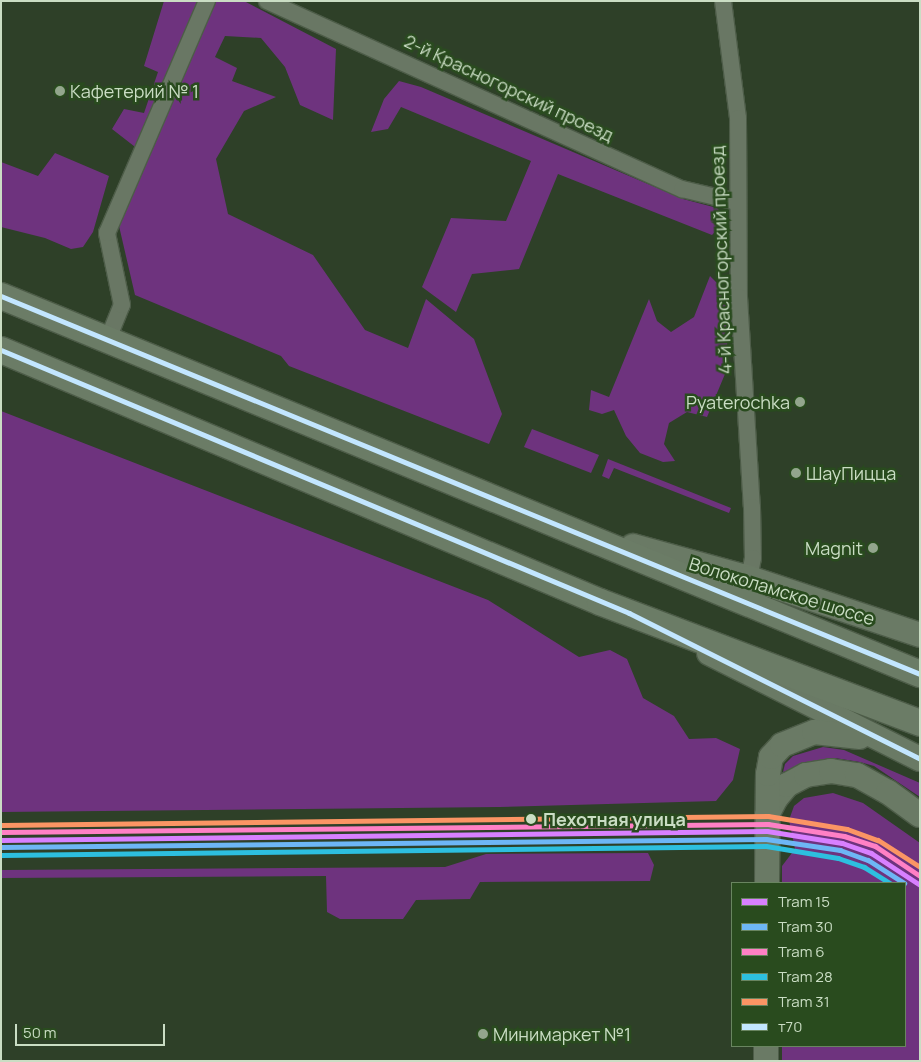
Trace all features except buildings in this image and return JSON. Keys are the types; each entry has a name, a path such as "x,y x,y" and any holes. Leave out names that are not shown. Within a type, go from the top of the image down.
{"main road":[{"path":"1,282 102,336"},
{"name":"Волоколамское шоссе","path":"1,296 920,674"},
{"path":"1,350 629,614 920,723"},
{"name":"Волоколамское шоссе","path":"556,524 749,578 920,635"},
{"path":"629,614 920,759"},
{"path":"767,882 768,774 772,757 782,745 814,732 842,733 891,744"},
{"path":"767,815 776,798 787,785 806,775 831,771 857,775 888,792 920,815"},
{"path":"766,1047 766,1061"}],"street":[{"path":"102,336 122,305 107,233 207,1"},
{"name":"2-й Красногорский проезд","path":"267,1 682,189 737,202"},
{"name":"4-й Красногорский проезд","path":"723,1 738,118 739,297 752,507 753,558 749,578"}],"shaded area":[{"path":"164,1 244,1 336,49 333,120 300,105 285,67 261,38 225,36 215,57 237,68 232,81 276,97 244,111 216,159 228,214 313,255 365,330 408,348 426,299 474,339 502,414 489,444 289,366 281,356 135,295 119,226 148,157 112,129 124,109 144,113 158,72 144,66"},
{"path":"399,81 421,87 683,199 717,208 722,213 722,224 712,235 558,174 519,269 472,274 456,312 422,287 451,218 506,221 531,161 401,107 388,129 371,132 384,99"},
{"path":"55,153 109,176 93,232 83,247 71,249 45,238 1,227 1,162 38,176"},
{"path":"710,276 724,290 729,319 725,374 707,417 687,412 669,423 664,444 675,461 663,462 640,453 626,436 614,410 602,414 589,410 591,390 609,397 649,299 657,321 671,332 694,317"},
{"path":"1,411 488,600 579,657 610,650 627,659 643,698 674,716 689,739 716,738 740,749 733,780 716,801 499,807 1,812"},
{"path":"532,429 599,455 591,473 524,447"},
{"path":"608,459 731,508 729,513 614,468 609,479 602,476"},
{"path":"823,747 844,750 920,783 920,797 874,766 860,762 835,758 815,761 783,772 785,764 793,756"},
{"path":"833,793 863,803 920,843 920,1061 782,1061 782,1047 906,1047 906,882 782,882 782,866 795,849 789,820 794,806 804,798"},
{"path":"648,853 654,865 650,881 480,882 470,899 416,900 403,919 340,919 327,912 326,876 1,878 1,870 445,867 486,854"}],"tram line":[{"name":"31","path":"1,825 768,816 847,829 878,840 920,867"},
{"name":"6","path":"1,832 768,824 844,836 875,846 920,876"},
{"name":"15","path":"1,840 767,831 842,843 871,853 920,885"},
{"name":"30","path":"1,847 766,839 840,850 868,860 902,882"},
{"name":"28","path":"1,855 766,846 838,858 864,867 888,882"}],"transit line":[{"name":"т70","path":"1,296 920,674"},
{"name":"т70","path":"1,350 629,613 920,759"}],"place":[{"name":"Кафетерий № 1","path":"60,91"},
{"name":"Pyaterochka","path":"800,402"},
{"name":"ШауПицца","path":"796,473"},
{"name":"Magnit","path":"873,548"},
{"name":"Пехотная улица","path":"531,819"},
{"name":"Минимаркет №1","path":"483,1034"}]}
